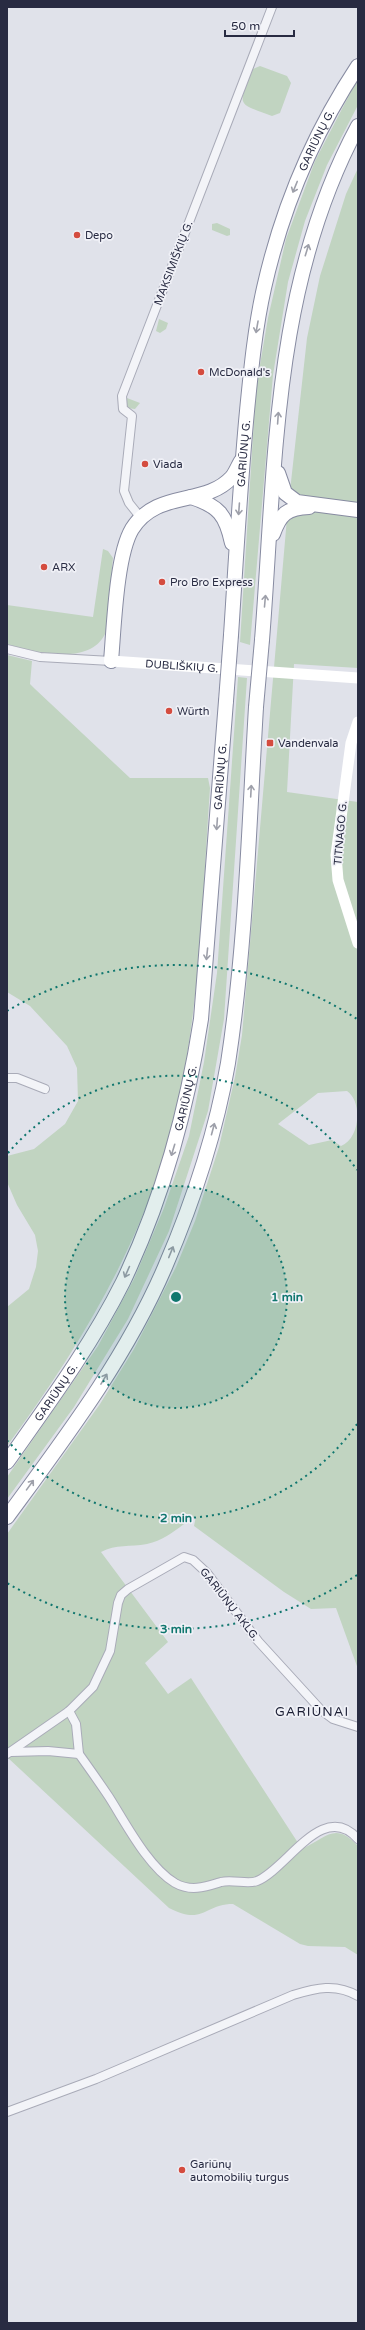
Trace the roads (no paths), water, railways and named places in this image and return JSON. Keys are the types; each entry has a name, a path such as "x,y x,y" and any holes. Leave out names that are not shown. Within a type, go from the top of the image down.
{"highway":[{"name":"GARIŪNŲ G.","path":"7,1462 77,1362 122,1283 160,1193 175,1144 194,1065 201,1019 231,635 243,457 256,331 274,248 288,204 316,137 334,103 358,66"},
{"path":"7,1517 98,1389 141,1316 184,1222 205,1157 220,1101 234,1015 246,885 256,707 283,370 297,287 318,215 333,178 358,126"},
{"path":"111,661 123,555 132,529 141,518 159,504 191,497 225,483 233,476 243,457"},
{"path":"275,457 280,482 284,493 297,502 324,507 358,510"},
{"path":"191,497 214,505 223,516 228,525 236,558"},
{"path":"269,547 278,519 285,512 295,508 324,507"}],"street":[{"name":"MAKSIMIŠKIŲ G.","path":"141,518 129,503 124,491 132,416 123,409 122,396 272,7"},
{"name":"DUBLIŠKIŲ G.","path":"7,649 40,658 111,661 358,678"},
{"name":"TITNAGO G.","path":"358,722 351,744 336,855 338,880 358,943"},
{"path":"7,1078 17,1078 45,1089"},
{"name":"GARIŪNŲ AKLG.","path":"9,1753 69,1711 94,1688 103,1670 114,1636 121,1595 128,1589 184,1557 193,1560 207,1573 258,1641 321,1710 333,1718 358,1727"},
{"path":"69,1711 76,1724 79,1754 109,1797 124,1823 155,1865 174,1883 184,1887 201,1888 227,1881 255,1882 270,1873 304,1841 331,1826 342,1826 350,1830 358,1839"},
{"path":"9,1753 48,1751 79,1754"},
{"path":"7,2112 96,2079 293,1995 312,1989 332,1987 348,1990 358,1996"}],"place":[{"name":"Depo","path":"77,235"},
{"name":"McDonald's","path":"201,372"},
{"name":"Viada","path":"145,464"},
{"name":"ARX","path":"44,567"},
{"name":"Pro Bro Express","path":"162,582"},
{"name":"Würth","path":"169,711"},
{"name":"Vandenvala","path":"270,743"},
{"name":"Gariūnų automobilių turgus","path":"182,2170"}],"district":[{"name":"GARIŪNAI","path":"312,1711"}]}
